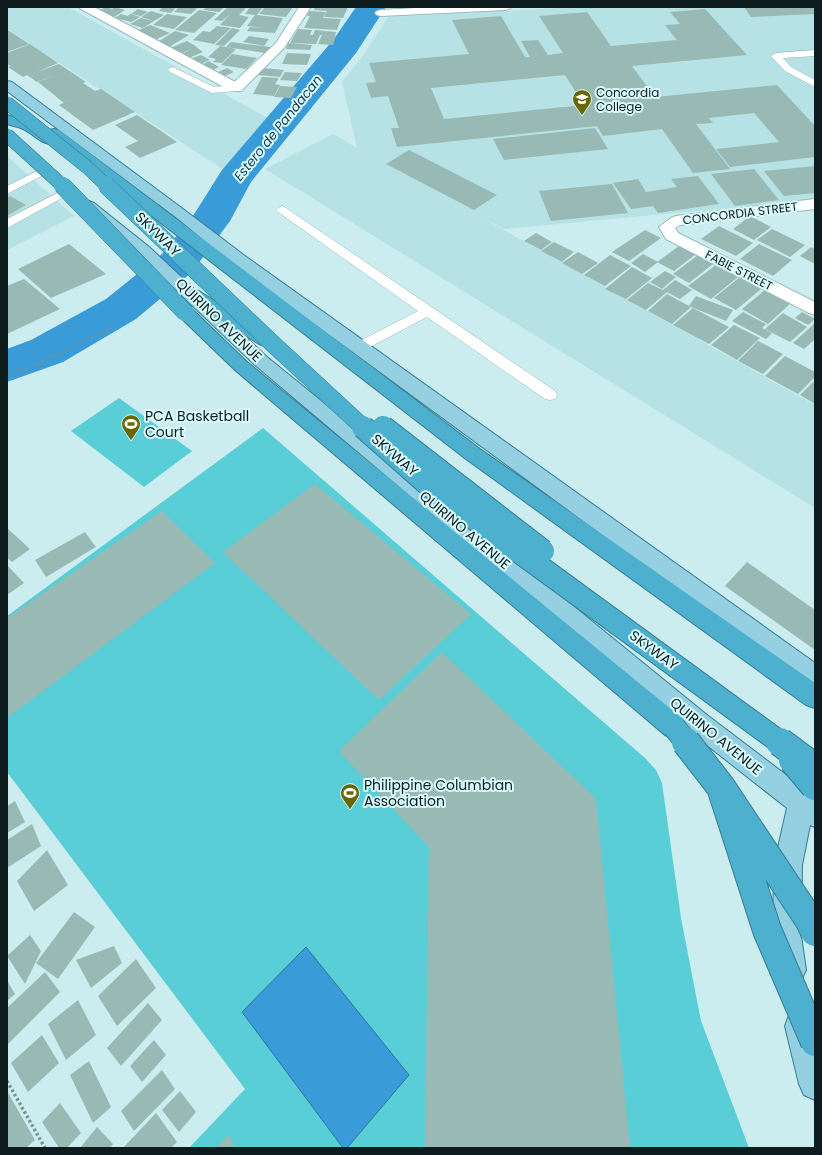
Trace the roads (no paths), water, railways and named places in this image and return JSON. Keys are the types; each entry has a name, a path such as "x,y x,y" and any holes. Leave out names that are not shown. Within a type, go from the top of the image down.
{"highway":[{"name":"SKYWAY","path":"7,97 176,218 473,454 815,697"},
{"name":"SKYWAY","path":"7,103 87,167 278,350 352,418 432,488 815,768"},
{"path":"7,119 30,127 95,172 176,218"},
{"path":"7,135 55,177 241,366 674,727 720,787 810,921 815,932"},
{"path":"193,295 296,359 731,697 781,745 810,802"},
{"path":"720,787 767,930 815,1042"}],"main road":[{"path":"7,85 176,218 239,260 815,677"},
{"name":"QUIRINO AVENUE","path":"7,141 41,172 69,190 142,249 193,295 261,361 668,697 810,802"},
{"path":"668,697 716,766 741,821 763,882 815,1084"},
{"path":"798,1017 787,936 788,865 810,802 815,778"}],"street":[{"path":"92,8 236,88 280,45 305,7"},
{"path":"381,13 453,8 505,7"},
{"name":"CONCORDIA STREET","path":"667,227 676,221 813,206"},
{"name":"FABIE STREET","path":"667,227 672,236 815,309"}],"lane":[{"path":"815,52 776,56 788,69 815,84"},
{"path":"173,70 212,90 236,88"},
{"path":"7,191 41,172"},
{"path":"7,224 69,190"},
{"path":"282,210 550,395"},
{"path":"359,347 428,311"}],"waterway":[{"name":"Estero de Pandacan","path":"7,366 47,351 121,309 177,263 210,221 235,178 345,46 371,7"}],"place":[{"name":"Concordia College","path":"582,116"},
{"name":"PCA Basketball Court","path":"131,441"},
{"name":"Philippine Columbian Association","path":"350,810"}]}
